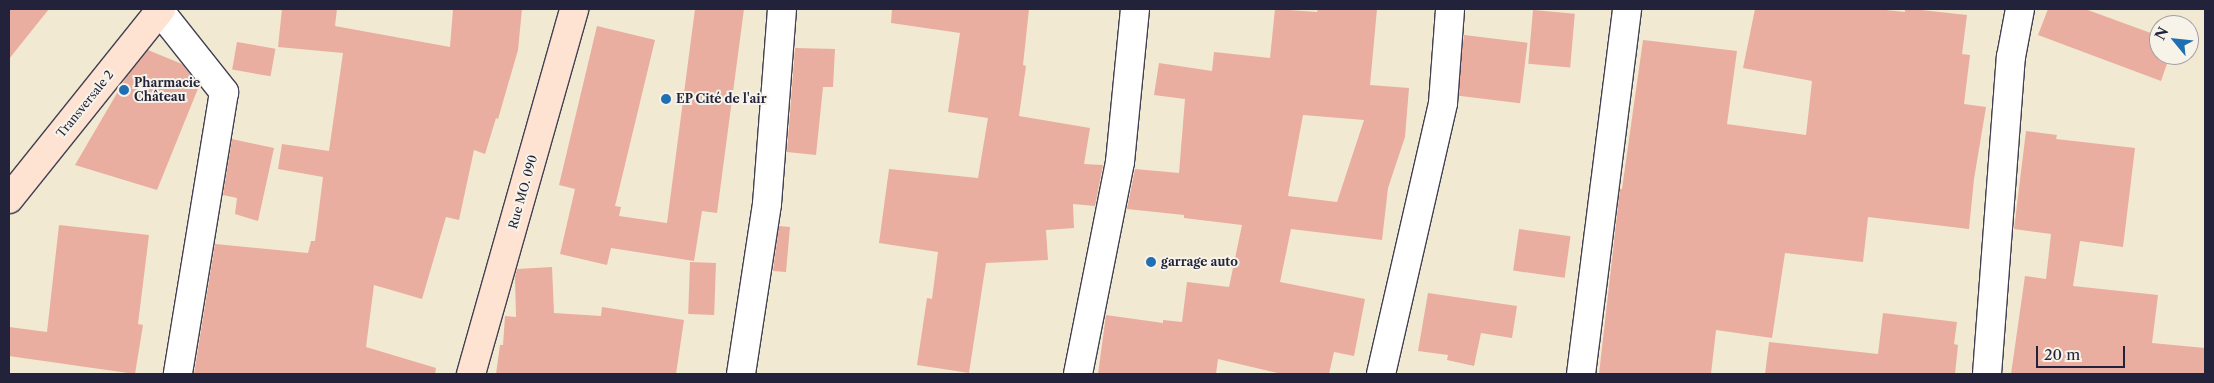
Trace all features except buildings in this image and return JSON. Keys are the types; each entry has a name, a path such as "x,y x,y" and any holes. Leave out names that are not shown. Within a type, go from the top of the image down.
{"street":[{"name":"Rue MO. 090","path":"471,374 574,9"},
{"path":"741,374 767,204 782,9"},
{"path":"1078,374 1120,162 1135,9"},
{"path":"1381,374 1444,103 1450,9"},
{"path":"1582,374 1627,9"},
{"path":"1987,374 2011,57 2020,9"},
{"path":"160,10 224,92 178,374"},
{"name":"Transversale 2","path":"9,199 160,10"}],"place":[{"name":"Pharmacie Château","path":"124,90"},
{"name":"EP Cité de l'air","path":"666,99"},
{"name":"garrage auto","path":"1151,262"}]}
